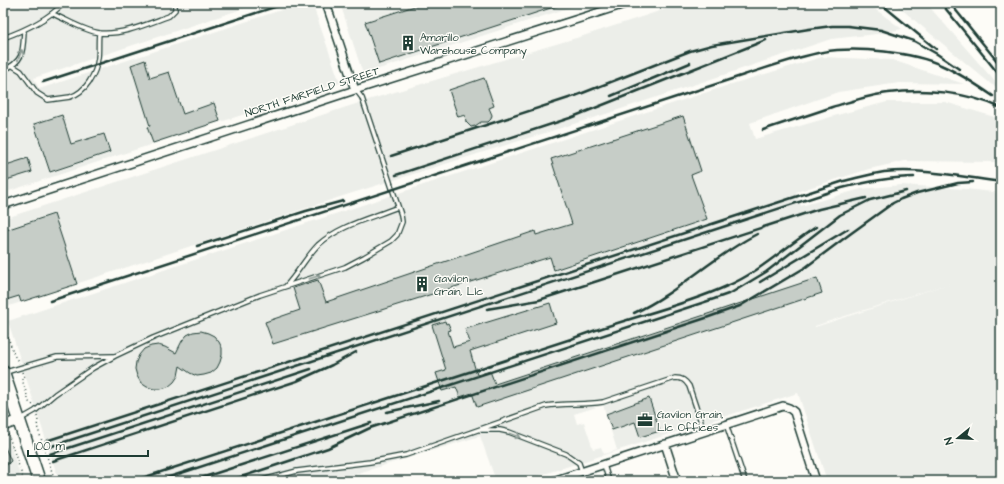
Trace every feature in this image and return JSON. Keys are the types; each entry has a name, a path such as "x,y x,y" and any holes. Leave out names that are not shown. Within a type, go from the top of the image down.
{"highway":[{"path":"3,373 39,481"}],"street":[{"path":"326,3 355,90"},
{"name":"NORTH FAIRFIELD STREET","path":"3,205 628,3"},
{"path":"552,481 783,406 794,412 816,481"},
{"path":"5,429 19,420"},
{"path":"665,444 677,481"}],"lane":[{"path":"3,38 24,30 53,14 64,3"},
{"path":"53,14 99,33 119,33 170,16 175,10 175,3"},
{"path":"3,70 13,66 22,56 24,30"},
{"path":"13,66 21,71 37,93 48,100 72,96 88,86 95,70 98,56 99,33"},
{"path":"19,420 35,412 55,394 93,368 115,356 260,295 344,267 391,241 397,235 402,222 362,98 355,90"},
{"path":"285,286 298,272 317,246 333,233 398,207"},
{"path":"3,373 57,357 115,356"},
{"path":"259,481 297,471 370,462 406,455 546,406 603,402 675,378 682,378 689,386 704,431"},
{"path":"726,424 745,481"},
{"path":"477,430 500,430 509,432 566,454 579,463 582,472"},
{"path":"604,465 609,481"}],"path":[{"path":"3,322 24,377 22,380 29,402 32,403 38,421 37,426 55,481"},
{"path":"5,429 9,435 24,481"}],"shaded area":[{"path":"3,3 260,3 34,78 39,89 303,3 312,3 340,83 3,193"},
{"name":"Amarillo Warehouse Company","path":"340,3 584,3 363,74"},
{"path":"684,3 867,3 902,29 877,34 831,39 609,113 346,195 3,308 3,219 368,100 583,36"},
{"path":"894,3 926,3 998,85 992,85"},
{"path":"822,57 892,60 964,84 899,83 838,92 750,123 755,139 887,102 945,102 1001,119 1001,164 994,162 905,161 869,169 796,192 801,206 861,189 901,185 1001,193 1001,481 827,481 798,393 522,481 496,481 480,436 332,481 59,481 8,321 735,83","holes":["951,283 815,327 839,318","603,405 617,450 604,454 601,447 593,449 584,422 577,424 574,414"]},
{"path":"7,436 22,481 3,481 3,437"}],"building":[{"name":"Amarillo Warehouse Company","path":"424,3 563,4 379,64 365,22"},
{"path":"145,60 150,78 169,72 183,114 214,103 220,121 153,143 147,127 150,126 131,65"},
{"path":"484,78 494,106 489,108 492,115 491,119 488,122 481,122 471,127 466,122 465,115 458,117 449,90"},
{"path":"62,115 71,144 104,134 110,152 50,172 34,124"},
{"path":"683,116 701,171 691,175 707,219 554,270 550,257 273,344 265,322 300,310 293,288 318,280 326,302 535,231 536,235 572,224 551,159"},
{"path":"28,158 32,172 3,181 3,166"},
{"path":"54,214 77,284 21,302 19,296 6,300 3,291 3,231"},
{"path":"817,278 822,293 477,407 472,393 460,397 456,387 442,391 436,373 446,370 432,325 445,321 446,324 448,323 451,330 448,331 453,347 470,342 465,329 550,303 556,323 470,351 477,375 490,371 495,384"},
{"path":"201,331 214,336 222,348 222,355 217,368 211,373 197,376 180,366 178,376 174,382 168,387 161,389 147,387 141,383 135,369 139,355 144,349 158,345 176,353 187,335 193,332"},
{"path":"649,398 660,431 640,437 635,422 612,430 606,414"},
{"path":"3,443 11,461 3,468"}],"railway":[{"path":"43,82 287,3"},
{"path":"880,3 936,49"},
{"path":"941,3 1001,77"},
{"path":"950,3 1001,66"},
{"path":"391,156 575,96 690,51 712,45 809,29 832,26 848,26 881,30 914,41 959,69"},
{"path":"396,175 570,118 766,40"},
{"path":"50,301 793,59 813,54 836,50 868,50 917,57 950,69 993,96"},
{"path":"611,96 690,63"},
{"path":"763,130 860,99 881,94 902,92 931,91 960,95 974,98 1001,108"},
{"path":"46,441 844,181 884,172 913,171 1001,182"},
{"path":"49,447 842,188 878,180 914,177"},
{"path":"229,481 328,448 370,428 740,306 806,267 893,203 917,193 958,183 973,182"},
{"path":"157,481 731,293 766,272 840,215 870,200 906,191"},
{"path":"487,309 539,300 819,209 866,198"},
{"path":"197,246 306,211 343,201"},
{"path":"569,340 688,301 727,286 751,274 816,227"},
{"path":"760,282 848,229"},
{"path":"634,313 666,295 726,253 757,234"},
{"path":"133,481 574,338"},
{"path":"53,461 297,381 356,352"},
{"path":"50,454 311,369"},
{"path":"387,412 439,401"},
{"path":"192,481 371,423"}],"place":[{"name":"Amarillo Warehouse Company","path":"408,43"},
{"name":"Gavilon Grain, Llc","path":"422,284"},
{"name":"Gavilon Grain, Llc Offices","path":"645,420"}]}
